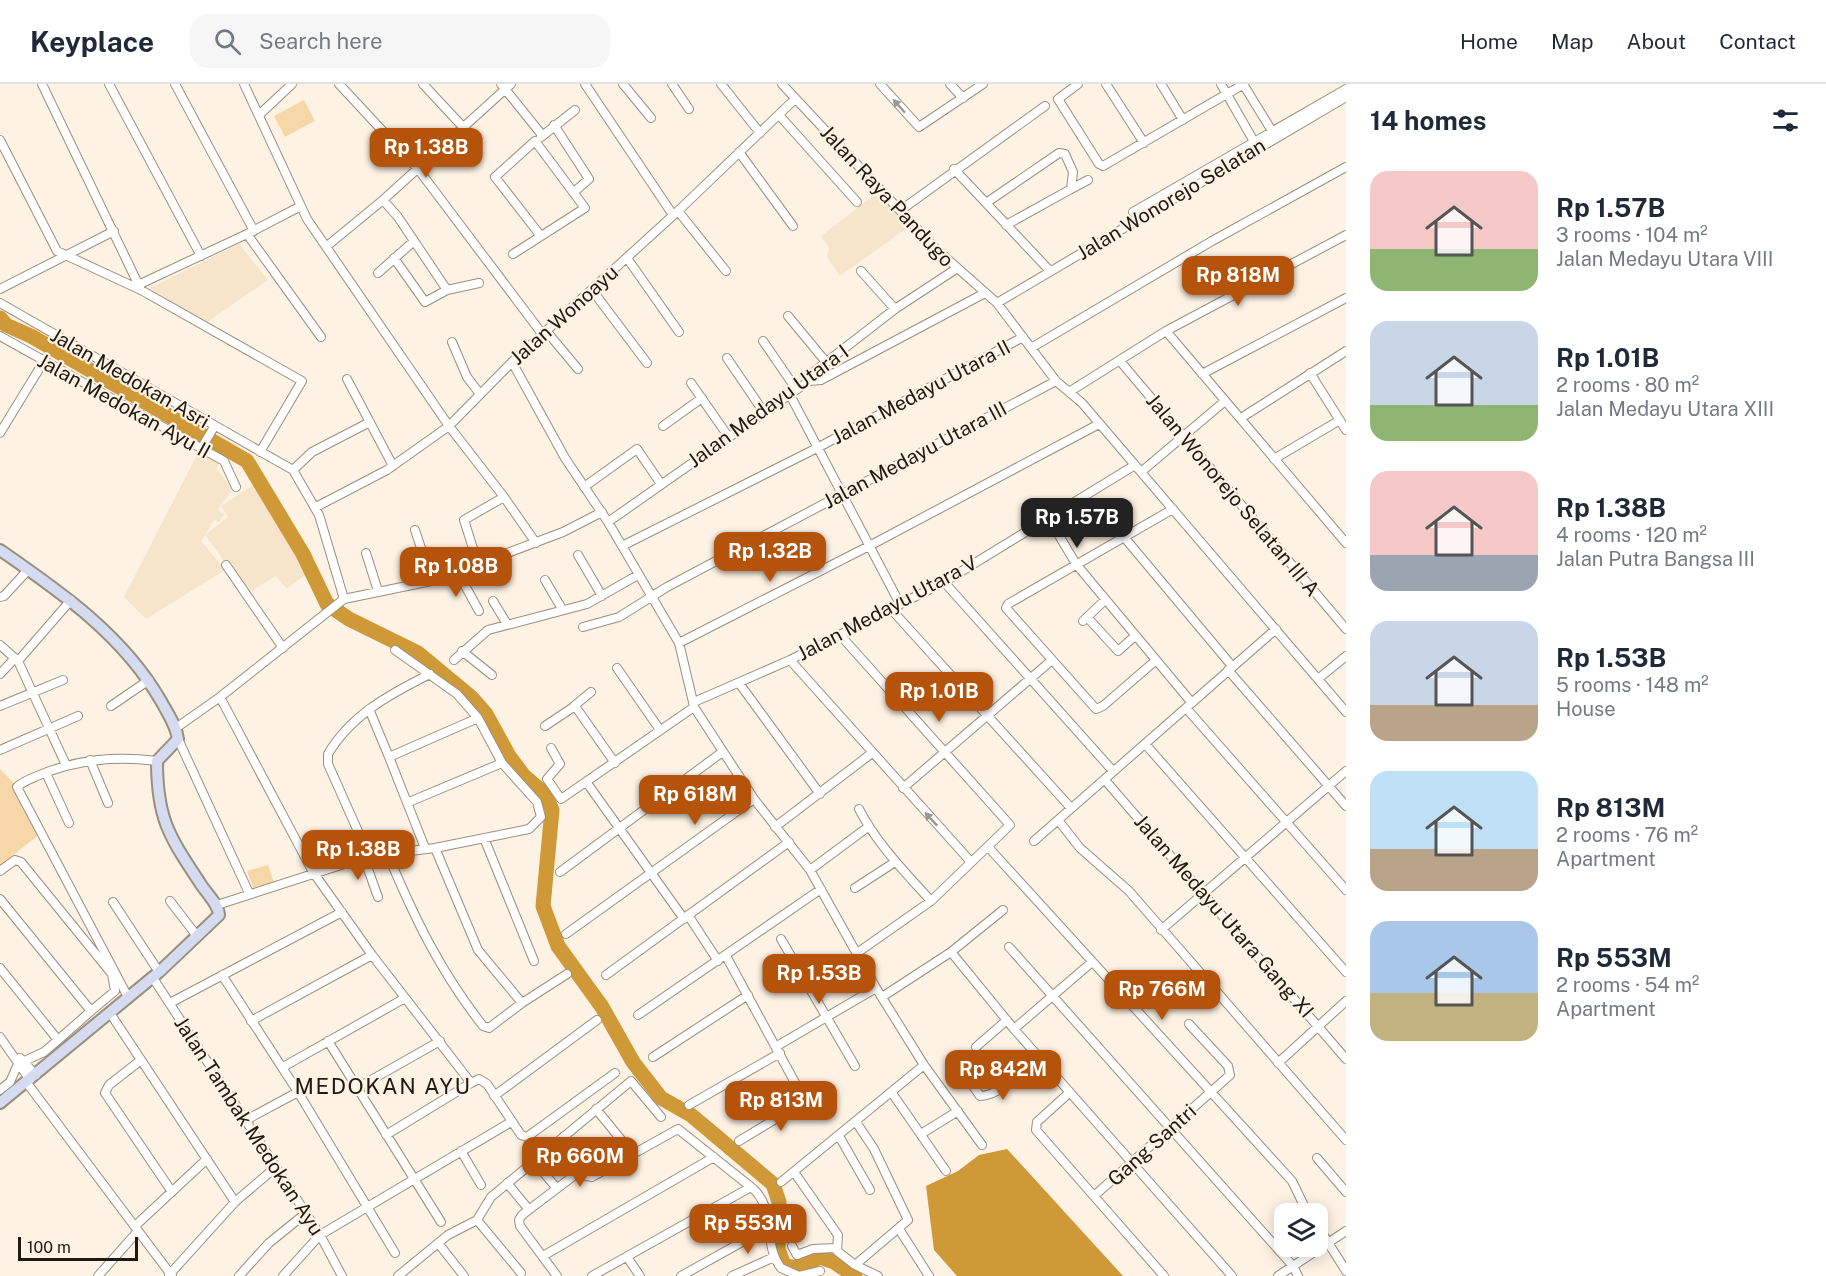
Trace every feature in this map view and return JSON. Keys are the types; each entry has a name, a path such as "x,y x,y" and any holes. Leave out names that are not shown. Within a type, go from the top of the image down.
{"street":[{"path":"42,84 114,231 138,287"},
{"path":"109,84 201,256"},
{"path":"175,84 250,233 321,337"},
{"path":"244,84 301,206 449,426 536,543"},
{"path":"259,115 292,84"},
{"path":"339,84 418,169 507,288 578,369"},
{"path":"423,84 463,127"},
{"path":"585,84 676,213 726,271"},
{"path":"623,84 651,118"},
{"path":"672,84 690,109"},
{"path":"721,84 760,133"},
{"name":"Jalan Raya Pandugo","path":"782,84 956,269 997,303 1056,381 1082,403 1346,712"},
{"path":"880,84 919,127 984,84"},
{"path":"950,84 963,98"},
{"path":"1078,84 1058,99 1099,164 1103,166 1244,84 1274,135 1346,89"},
{"path":"1106,84 1144,143"},
{"path":"1161,84 1183,120"},
{"path":"1133,212 1256,145 1221,84"},
{"path":"327,246 418,169 506,86 542,135"},
{"name":"Jalan Wonorejo Selatan","path":"997,303 1256,145 1346,97"},
{"name":"Jalan Wonoayu","path":"316,507 393,466 449,426 512,362 676,213 795,99"},
{"path":"901,210 954,169 1045,106"},
{"path":"540,235 497,183 495,177 542,135 575,110"},
{"path":"779,115 857,202"},
{"path":"554,125 589,179 574,192"},
{"path":"0,141 53,244 63,255 138,287 302,381 260,452 292,470 316,507 342,600"},
{"path":"513,254 540,235 583,211 585,205 536,141"},
{"path":"739,152 793,226"},
{"path":"986,203 1062,153 1073,172 1071,189"},
{"path":"1031,348 1212,241 1346,167"},
{"path":"954,169 1050,271"},
{"path":"1006,225 1088,180"},
{"path":"383,200 447,290"},
{"path":"138,287 301,206"},
{"path":"0,289 114,231"},
{"path":"1069,392 1166,331 1346,235"},
{"path":"378,273 414,242"},
{"path":"394,258 422,300 428,302 447,290 479,283"},
{"path":"627,258 679,332"},
{"name":"Jalan Medayu Utara I","path":"608,522 763,411 809,381 826,363 895,309 956,269"},
{"path":"861,271 895,309"},
{"path":"592,290 647,363"},
{"path":"809,381 821,380 985,293"},
{"path":"1202,374 1346,298"},
{"name":"Jalan Medokan Asri","path":"0,303 213,429 260,452"},
{"path":"788,316 826,363"},
{"path":"1166,331 1346,543"},
{"name":"Jalan Medokan Ayu II","path":"0,336 224,461 236,487"},
{"name":"Jalan Medayu Utara II","path":"622,546 819,447 1023,337"},
{"name":"Jalan Medayu Utara II","path":"763,341 793,391 842,493 872,545 900,603"},
{"path":"452,342 467,377 480,394"},
{"path":"1241,418 1346,351"},
{"path":"728,358 763,411"},
{"path":"0,433 44,361"},
{"name":"Jalan Wonorejo Selatan III A","path":"1120,361 1346,629"},
{"path":"512,362 548,429 602,512 679,644 694,705 721,753 810,870 876,988 924,1065 982,1145"},
{"path":"1310,373 1346,430"},
{"path":"347,379 393,466"},
{"name":"Jalan Medayu Utara III","path":"583,627 619,616 842,493 1056,381"},
{"path":"692,383 728,436"},
{"path":"663,426 702,398"},
{"path":"1141,472 1225,401"},
{"path":"1274,459 1340,420"},
{"path":"292,470 312,452 370,422"},
{"path":"679,644 872,545 1099,424"},
{"path":"202,447 213,429"},
{"path":"584,487 637,449 662,484"},
{"name":"Jalan Medayu Utara V","path":"551,748 560,764 547,779 560,798 564,799 694,705 841,636 890,608 944,582 1135,465"},
{"path":"478,564 464,520 504,497"},
{"path":"1155,661 1099,709 1093,707 1006,608 1008,604 1173,509"},
{"path":"0,1103 156,975 219,915 217,905 184,858 163,821 157,792 157,761 177,733 342,600 432,581 536,543 602,512"},
{"path":"1048,517 1076,564 1189,706 1346,890"},
{"path":"415,530 432,581"},
{"path":"1124,537 1346,806"},
{"path":"0,550 71,600 109,633 149,680 177,733 249,893"},
{"path":"366,553 378,591"},
{"path":"578,555 602,596"},
{"path":"226,565 283,648"},
{"path":"0,597 4,596 28,570"},
{"path":"457,572 479,611"},
{"path":"454,660 488,630 587,604 638,575"},
{"path":"545,580 562,609"},
{"path":"944,582 1029,680 1113,771"},
{"path":"0,674 71,600"},
{"path":"1105,600 1085,619 1118,651 1135,636"},
{"path":"493,601 507,624"},
{"path":"890,608 1071,808"},
{"path":"1034,841 1276,629"},
{"path":"841,636 1009,821 1009,828 931,902 857,953"},
{"path":"0,645 16,659 66,765"},
{"path":"217,905 313,872 366,857 435,848 530,829 541,817 537,802 502,763 478,718 457,694 395,650"},
{"path":"462,651 492,675"},
{"path":"1318,679 1346,656"},
{"path":"790,660 971,862"},
{"path":"903,788 1052,660"},
{"path":"617,668 660,730"},
{"path":"378,897 366,857 328,764 327,754 348,728 380,700 430,674"},
{"path":"0,706 63,680"},
{"path":"111,706 149,680"},
{"path":"739,683 820,794"},
{"path":"545,726 591,693"},
{"path":"220,697 313,872 372,956 471,1083"},
{"path":"574,706 615,763"},
{"path":"369,709 409,802 425,848"},
{"path":"0,750 78,716"},
{"path":"389,757 478,718"},
{"path":"1146,745 1346,972"},
{"path":"560,872 721,753"},
{"path":"775,826 873,753"},
{"path":"128,997 17,787 66,765 90,760 126,758 157,761"},
{"path":"90,760 108,803"},
{"path":"409,802 502,763"},
{"path":"1161,930 1346,771"},
{"path":"46,773 69,823"},
{"name":"Jalan Medayu Utara Gang XI","path":"1105,780 1344,1056"},
{"path":"587,783 651,873 718,961"},
{"path":"566,934 754,799"},
{"path":"859,809 868,827 895,862 931,902"},
{"path":"1058,820 1080,848 1114,876 1346,1140"},
{"path":"810,870 868,827"},
{"path":"484,838 534,961"},
{"path":"606,975 789,842"},
{"path":"435,848 478,950 522,1003"},
{"path":"989,848 1292,1181 1303,1203"},
{"path":"388,855 422,934 456,992 483,1026 489,1028 567,974"},
{"path":"0,871 15,860 21,862 112,974 115,991 44,1052 19,1060"},
{"path":"855,888 895,862"},
{"path":"638,1015 821,889"},
{"path":"0,899 91,1011"},
{"path":"170,901 197,936"},
{"name":"Jalan Tambak Medokan Ayu","path":"113,902 170,1003 320,1235 342,1276"},
{"path":"882,997 951,952 1003,910"},
{"path":"170,1003 342,912"},
{"path":"782,939 855,1066"},
{"path":"1009,947 1293,1266 1298,1276"},
{"path":"951,952 1006,1020 1134,1162 1232,1276"},
{"path":"251,1021 372,956"},
{"path":"726,956 779,1049 805,1101 739,1141"},
{"path":"1014,1029 1092,962"},
{"path":"0,968 58,1040"},
{"path":"222,975 283,1067 395,1253"},
{"path":"689,1105 779,1049 826,1016 876,988"},
{"path":"653,1057 748,995"},
{"path":"283,1067 405,998"},
{"path":"1278,1063 1346,1000"},
{"path":"110,1013 235,1202"},
{"path":"494,1096 597,1020"},
{"path":"976,1047 1006,1020"},
{"name":"Gang Santri","path":"1094,1196 1230,1075 1231,1070 1189,1024"},
{"path":"0,1037 19,1060 170,1275 235,1202 276,1167"},
{"path":"328,1041 441,1222"},
{"path":"357,1088 440,1041"},
{"path":"969,1080 981,1096 985,1096 1003,1087 1039,1057"},
{"path":"0,1090 10,1082 19,1060"},
{"path":"141,1060 109,1085 105,1093 172,1192"},
{"path":"780,1182 924,1065"},
{"path":"386,1135 471,1083 483,1081 521,1135 527,1137 615,1073"},
{"path":"402,1275 438,1243 477,1220 491,1197 631,1081 661,1117"},
{"path":"246,1120 298,1092"},
{"path":"1070,1092 1035,1126 1039,1135 1164,1276"},
{"path":"892,1093 946,1172"},
{"path":"596,1109 623,1142"},
{"path":"921,1134 958,1111"},
{"path":"283,1276 320,1235 511,1122"},
{"path":"855,1266 907,1223 907,1217 874,1149 856,1122"},
{"path":"557,1276 520,1226 519,1220 522,1215 576,1174 592,1177 678,1129 751,1186 762,1200 774,1257 781,1268 791,1274 804,1276 819,1271"},
{"path":"564,1136 588,1164"},
{"path":"839,1136 870,1190"},
{"path":"461,1151 481,1185"},
{"path":"543,1256 714,1157"},
{"path":"1317,1158 1346,1192"},
{"path":"98,1276 136,1228 207,1159"},
{"path":"534,1161 554,1185"},
{"path":"794,1172 838,1235 836,1248 840,1255 855,1266 878,1276"},
{"path":"507,1184 526,1206"},
{"path":"592,1276 751,1186"},
{"path":"239,1276 269,1243 306,1213"},
{"path":"477,1220 521,1273"},
{"path":"681,1276 769,1227"},
{"path":"899,1229 929,1276"},
{"path":"1278,1276 1346,1231"},
{"path":"1329,1241 1346,1270"},
{"path":"438,1243 464,1276"},
{"path":"792,1245 797,1255 813,1249 836,1248"},
{"path":"627,1257 640,1276"},
{"path":"732,1276 774,1257"}],"shaded area":[{"path":"304,100 315,121 285,137 274,116"},
{"path":"878,192 907,228 840,276 827,257 829,248 821,236"},
{"path":"239,244 268,280 203,325 150,288"},
{"path":"199,451 219,463 216,468 233,490 219,507 219,511 224,515 219,522 214,520 201,541 225,570 146,619 124,597"},
{"path":"256,483 309,572 287,589 276,576 248,593 205,535 228,517 221,506"},
{"path":"0,769 14,783 39,835 0,865"},
{"path":"268,865 274,882 253,888 247,871"},
{"path":"1007,1149 1123,1276 957,1276 934,1250 926,1186 958,1171 979,1155"}],"waterway":[{"path":"0,318 6,325 31,336 247,461 303,554 327,604 349,619 418,653 471,697 486,714 509,756 524,776 545,794 552,810 543,906 558,946 602,1007 633,1062 661,1098 691,1115 773,1184 779,1202 778,1249 784,1265 798,1267 819,1257 834,1262 855,1276"}],"district":[{"name":"MEDOKAN AYU","path":"383,1086"}]}
